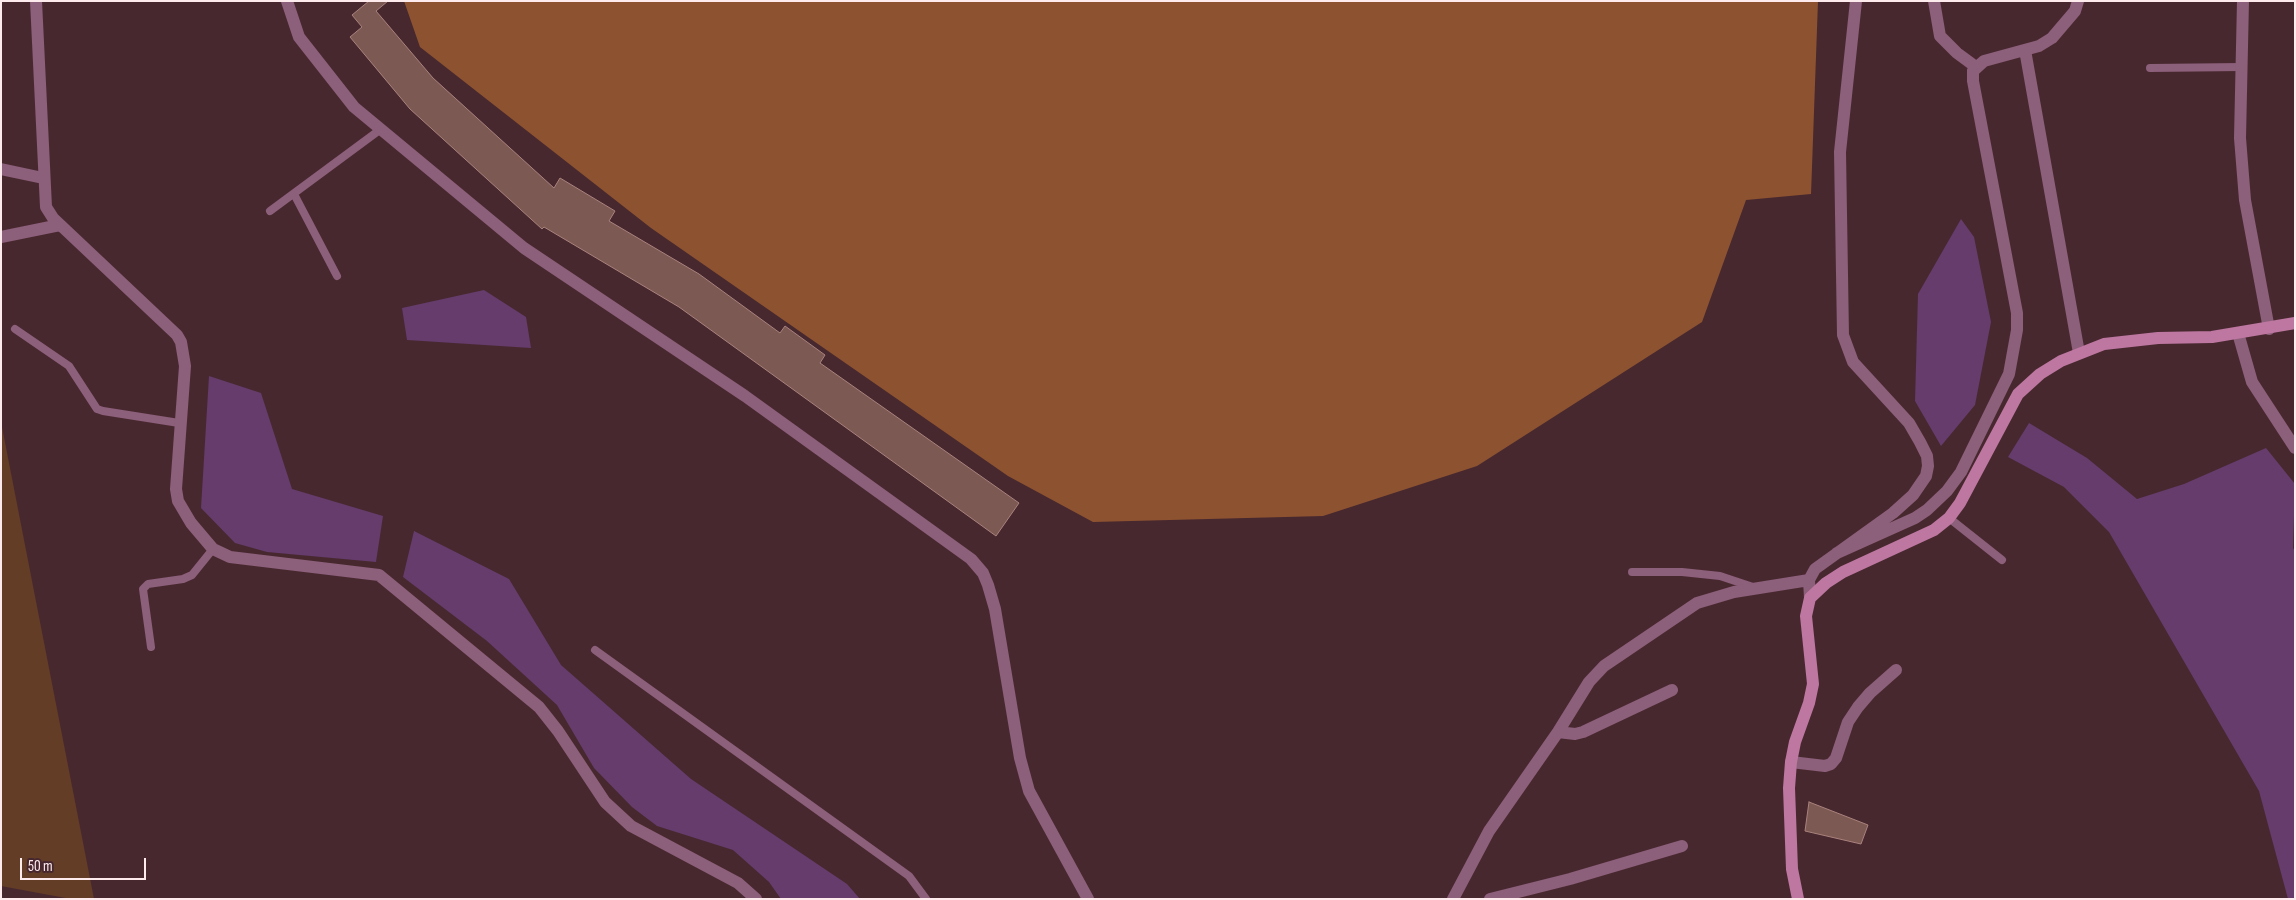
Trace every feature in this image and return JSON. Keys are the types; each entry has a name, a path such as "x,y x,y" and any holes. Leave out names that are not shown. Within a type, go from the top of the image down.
{"street":[{"path":"36,1 44,149 43,178 46,209 60,225 178,335 183,347 185,366 179,423 176,489 178,501 191,523 214,549 230,557 379,575 539,707 558,731 605,802 631,826 738,883 756,899"},
{"path":"287,1 299,37 354,107 524,248 746,396 971,559 988,585 995,609 1020,758 1029,790 1088,899"},
{"path":"1798,899 1792,869 1789,788 1795,742 1809,703 1813,684 1806,616 1810,598 1809,580 1815,569 1893,514 1926,476 1928,466 1927,456 1909,423 1853,362 1843,335 1840,152 1856,1"},
{"path":"1934,1 1940,36 1957,53 1976,67"},
{"path":"1837,553 1915,518 1927,510 1947,491 1960,472 2009,374 2017,330 2017,313 1972,75 1976,67 1984,61 2039,46 2056,35 2075,11 2078,1"},
{"path":"2243,1 2240,138 2245,200 2269,329"},
{"path":"2025,50 2080,352"},
{"path":"1,169 43,178"},
{"path":"1,237 60,225"},
{"path":"1810,598 1826,583 1843,572 1934,530 1949,518 1960,503 2018,394 2040,374 2080,352 2104,344 2238,333 2295,323"},
{"path":"2238,333 2252,382 2295,448"},
{"path":"1453,899 1488,831 1558,732 1589,682 1604,666 1697,603 1726,594 1809,580"},
{"path":"1791,762 1825,766 1831,764 1836,758 1848,722 1853,714 1870,693 1896,670"},
{"path":"1558,732 1574,734 1583,732 1672,690"},
{"path":"1490,899 1570,879 1682,846"}],"lane":[{"path":"2150,68 2242,67"},
{"path":"270,211 381,129"},
{"path":"294,194 337,276"},
{"path":"15,330 69,366 97,409 103,412 179,423"},
{"path":"1949,518 2002,560"},
{"path":"150,647 143,589 148,584 183,579 192,575 214,549"},
{"path":"1632,572 1682,572 1720,576 1757,589"},
{"path":"595,650 909,876 926,899"}],"shaded area":[{"path":"404,1 1818,1 1811,194 1746,200 1702,322 1477,466 1323,516 1093,522 1008,476 651,228 420,47"},
{"path":"1961,219 1974,237 1991,322 1975,405 1941,446 1915,401 1918,294"},
{"path":"484,290 526,317 531,348 407,340 402,308"},
{"path":"209,376 261,393 292,489 383,516 376,562 267,552 235,543 201,508"},
{"path":"1,422 94,899 71,899 1,886"},
{"path":"2029,423 2087,458 2137,499 2184,484 2266,448 2295,484 2293,548 2295,551 2295,899 2288,899 2259,791 2109,532 2064,487 2008,457"},
{"path":"414,531 509,579 561,665 691,779 847,884 860,899 781,899 769,882 733,850 657,826 632,807 594,768 557,705 487,641 403,577"}],"building":[{"path":"369,1 388,1 376,11 433,78 554,188 560,178 615,211 609,221 699,274 780,333 785,326 825,355 820,363 1019,503 996,536 679,307 544,227 542,229 410,109 350,37 362,27 352,15"},
{"path":"1809,802 1868,825 1861,844 1805,831"}]}
